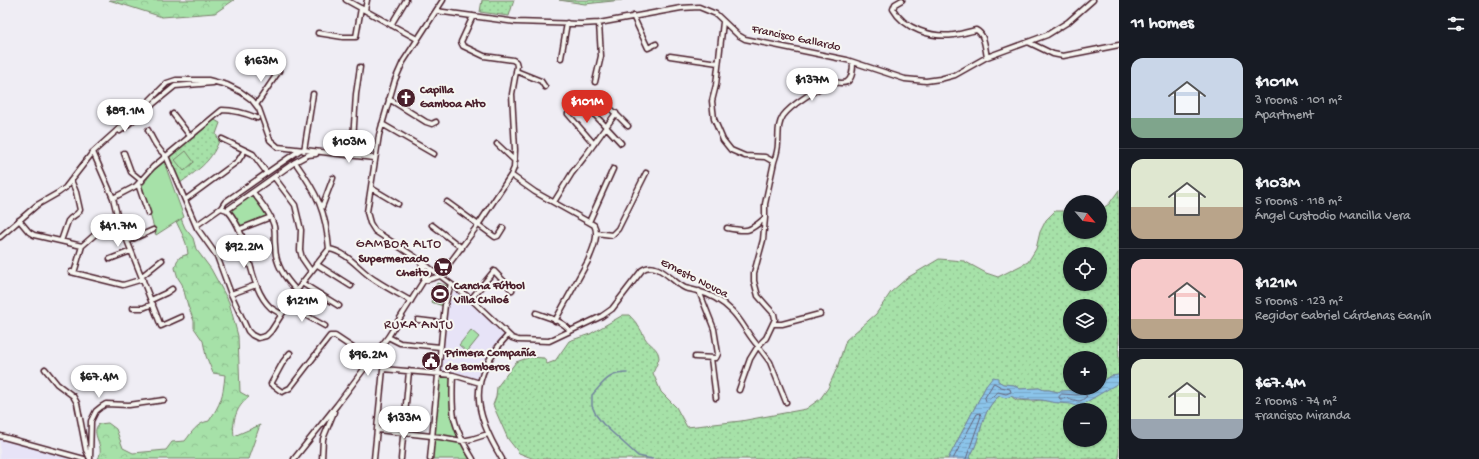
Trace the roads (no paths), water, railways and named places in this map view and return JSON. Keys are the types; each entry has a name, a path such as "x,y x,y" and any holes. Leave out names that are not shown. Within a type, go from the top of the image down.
{"street":[{"path":"346,0 417,39"},
{"path":"318,33 343,37 356,37 363,9 367,0"},
{"path":"390,24 406,0"},
{"path":"442,0 399,70 388,99 374,158 368,219 373,228 379,234 420,261 471,299 508,336 494,351 488,361 480,383 479,408 488,434 502,459"},
{"path":"902,0 895,4 893,9 895,14 906,24 915,29 934,34 953,35 976,30 982,36 987,57"},
{"name":"Francisco Gallardo","path":"436,12 516,22 599,23 682,8 699,7 716,14 723,22 745,39 853,62 905,79 926,81 955,75 987,57 1047,35 1068,22 1093,0"},
{"path":"424,281 440,276 462,248 511,175 515,161 512,94 517,66 516,62 513,60 484,56 461,44 473,16"},
{"path":"633,16 648,48 656,44"},
{"path":"723,22 716,85 712,101 714,119 723,140 731,150 745,156 765,157 774,162"},
{"path":"561,58 567,23"},
{"path":"595,82 601,56 599,23"},
{"path":"1028,42 1053,54 1063,56 1119,45"},
{"path":"670,56 718,63"},
{"path":"740,390 750,359 758,346 766,338 774,324 775,319 774,314 758,296 754,281 754,273 763,240 767,194 778,143 778,126 786,113 809,95 822,87 835,82 845,83 848,81 853,71 853,62"},
{"path":"352,156 356,94 360,67"},
{"path":"256,104 279,71"},
{"path":"516,71 541,81 545,87"},
{"path":"0,237 37,205 58,193 107,138 143,107 167,83 176,80 208,80 219,82 241,92 256,104 261,113 270,140 275,146 281,148 374,158"},
{"path":"107,138 119,132 175,86 213,83 221,86"},
{"path":"196,225 221,208 225,202 302,150 313,94"},
{"path":"388,99 426,122 432,124 436,122"},
{"path":"583,102 621,143"},
{"path":"610,108 628,126"},
{"path":"112,198 140,183 153,167 222,110 232,110 257,118"},
{"path":"173,114 190,136"},
{"path":"568,114 594,144"},
{"path":"554,202 572,173 616,114"},
{"path":"382,124 434,154"},
{"path":"148,130 155,145 166,156 177,184 202,236 217,256 231,294 250,333 258,338 266,336 271,331 302,283 328,249 327,228 322,207 308,180 295,162"},
{"path":"222,139 253,154 267,173"},
{"path":"497,144 515,161"},
{"path":"185,200 238,161 245,150"},
{"path":"93,152 112,198 117,215 152,302 160,326 181,317"},
{"path":"124,153 131,172 140,183 148,213"},
{"path":"228,210 295,162 308,155 325,153"},
{"path":"589,222 613,169"},
{"path":"596,233 612,235 618,229 646,173"},
{"path":"511,175 534,192 596,226 593,251 555,321"},
{"path":"274,177 295,205 301,230 300,250 302,258 311,271"},
{"path":"322,207 333,178"},
{"path":"61,241 69,218 78,213 80,210 76,192 71,180"},
{"path":"371,188 398,204"},
{"path":"253,192 271,217 275,230 275,250 279,266 284,277 297,291"},
{"path":"447,202 494,237 498,236 503,228"},
{"path":"221,208 228,210 240,229 256,284 268,304 281,314"},
{"path":"117,215 82,246 73,273 123,285 142,277 162,260"},
{"path":"240,229 271,217"},
{"path":"727,228 747,231 765,218"},
{"path":"19,220 29,232 34,235 82,246"},
{"path":"432,225 462,248"},
{"path":"128,241 153,230"},
{"path":"328,249 336,251 347,258 375,280 411,302"},
{"path":"110,259 131,251"},
{"path":"420,261 424,269 424,281"},
{"path":"316,264 351,286"},
{"name":"Ernesto Novoa","path":"508,336 515,340 549,341 602,316 612,309 645,268 650,267 663,272 685,288 699,291 732,310 749,336 770,362 786,402"},
{"path":"294,459 338,405 388,337 431,269"},
{"path":"471,299 494,272 512,290"},
{"path":"302,283 339,306"},
{"path":"231,294 256,284"},
{"path":"430,459 442,323 451,284"},
{"path":"133,308 142,308 172,289"},
{"path":"694,357 717,357 718,349 714,329 699,291"},
{"path":"287,305 325,326"},
{"path":"536,313 566,326 570,331"},
{"path":"774,324 782,324 820,314"},
{"path":"418,320 442,323"},
{"path":"290,353 283,362 271,384 282,392 290,388 330,336 335,336 371,360"},
{"path":"388,337 400,343 440,347"},
{"path":"711,358 716,398"},
{"path":"45,369 57,384 73,396 76,403 86,450 90,459"},
{"path":"374,459 383,369 453,375 480,383"},
{"path":"401,459 409,372"},
{"path":"453,375 452,410 454,421 462,441 473,459"},
{"path":"90,459 91,420 101,407 106,404 128,405 164,400"},
{"path":"322,459 324,434 338,405"},
{"path":"378,430 404,432 462,441 488,434"},
{"path":"0,436 84,459"}],"water":[{"path":"1119,375 1119,382 1107,390 1107,378"},
{"path":"993,377 998,378 998,381 1003,384 1014,385 1020,389 1039,388 1058,392 1063,391 1063,395 1098,395 1085,403 1063,404 1042,400 1022,400 1011,396 1006,398 999,396 987,412 969,459 948,459 986,386"}],"waterway":[{"path":"627,373 615,375 603,382 592,395 592,406 596,415 603,424 638,456 652,459"}],"place":[{"name":"Capilla Gamboa Alto","path":"406,98"},
{"name":"Supermercado Cheito","path":"443,267"},
{"name":"Cancha Fútbol Villa Chiloé","path":"440,294"},
{"name":"Primera Compañía de Bomberos","path":"431,361"}],"district":[{"name":"GAMBOA ALTO","path":"399,244"},
{"name":"RUKA ANTU","path":"419,325"}]}
